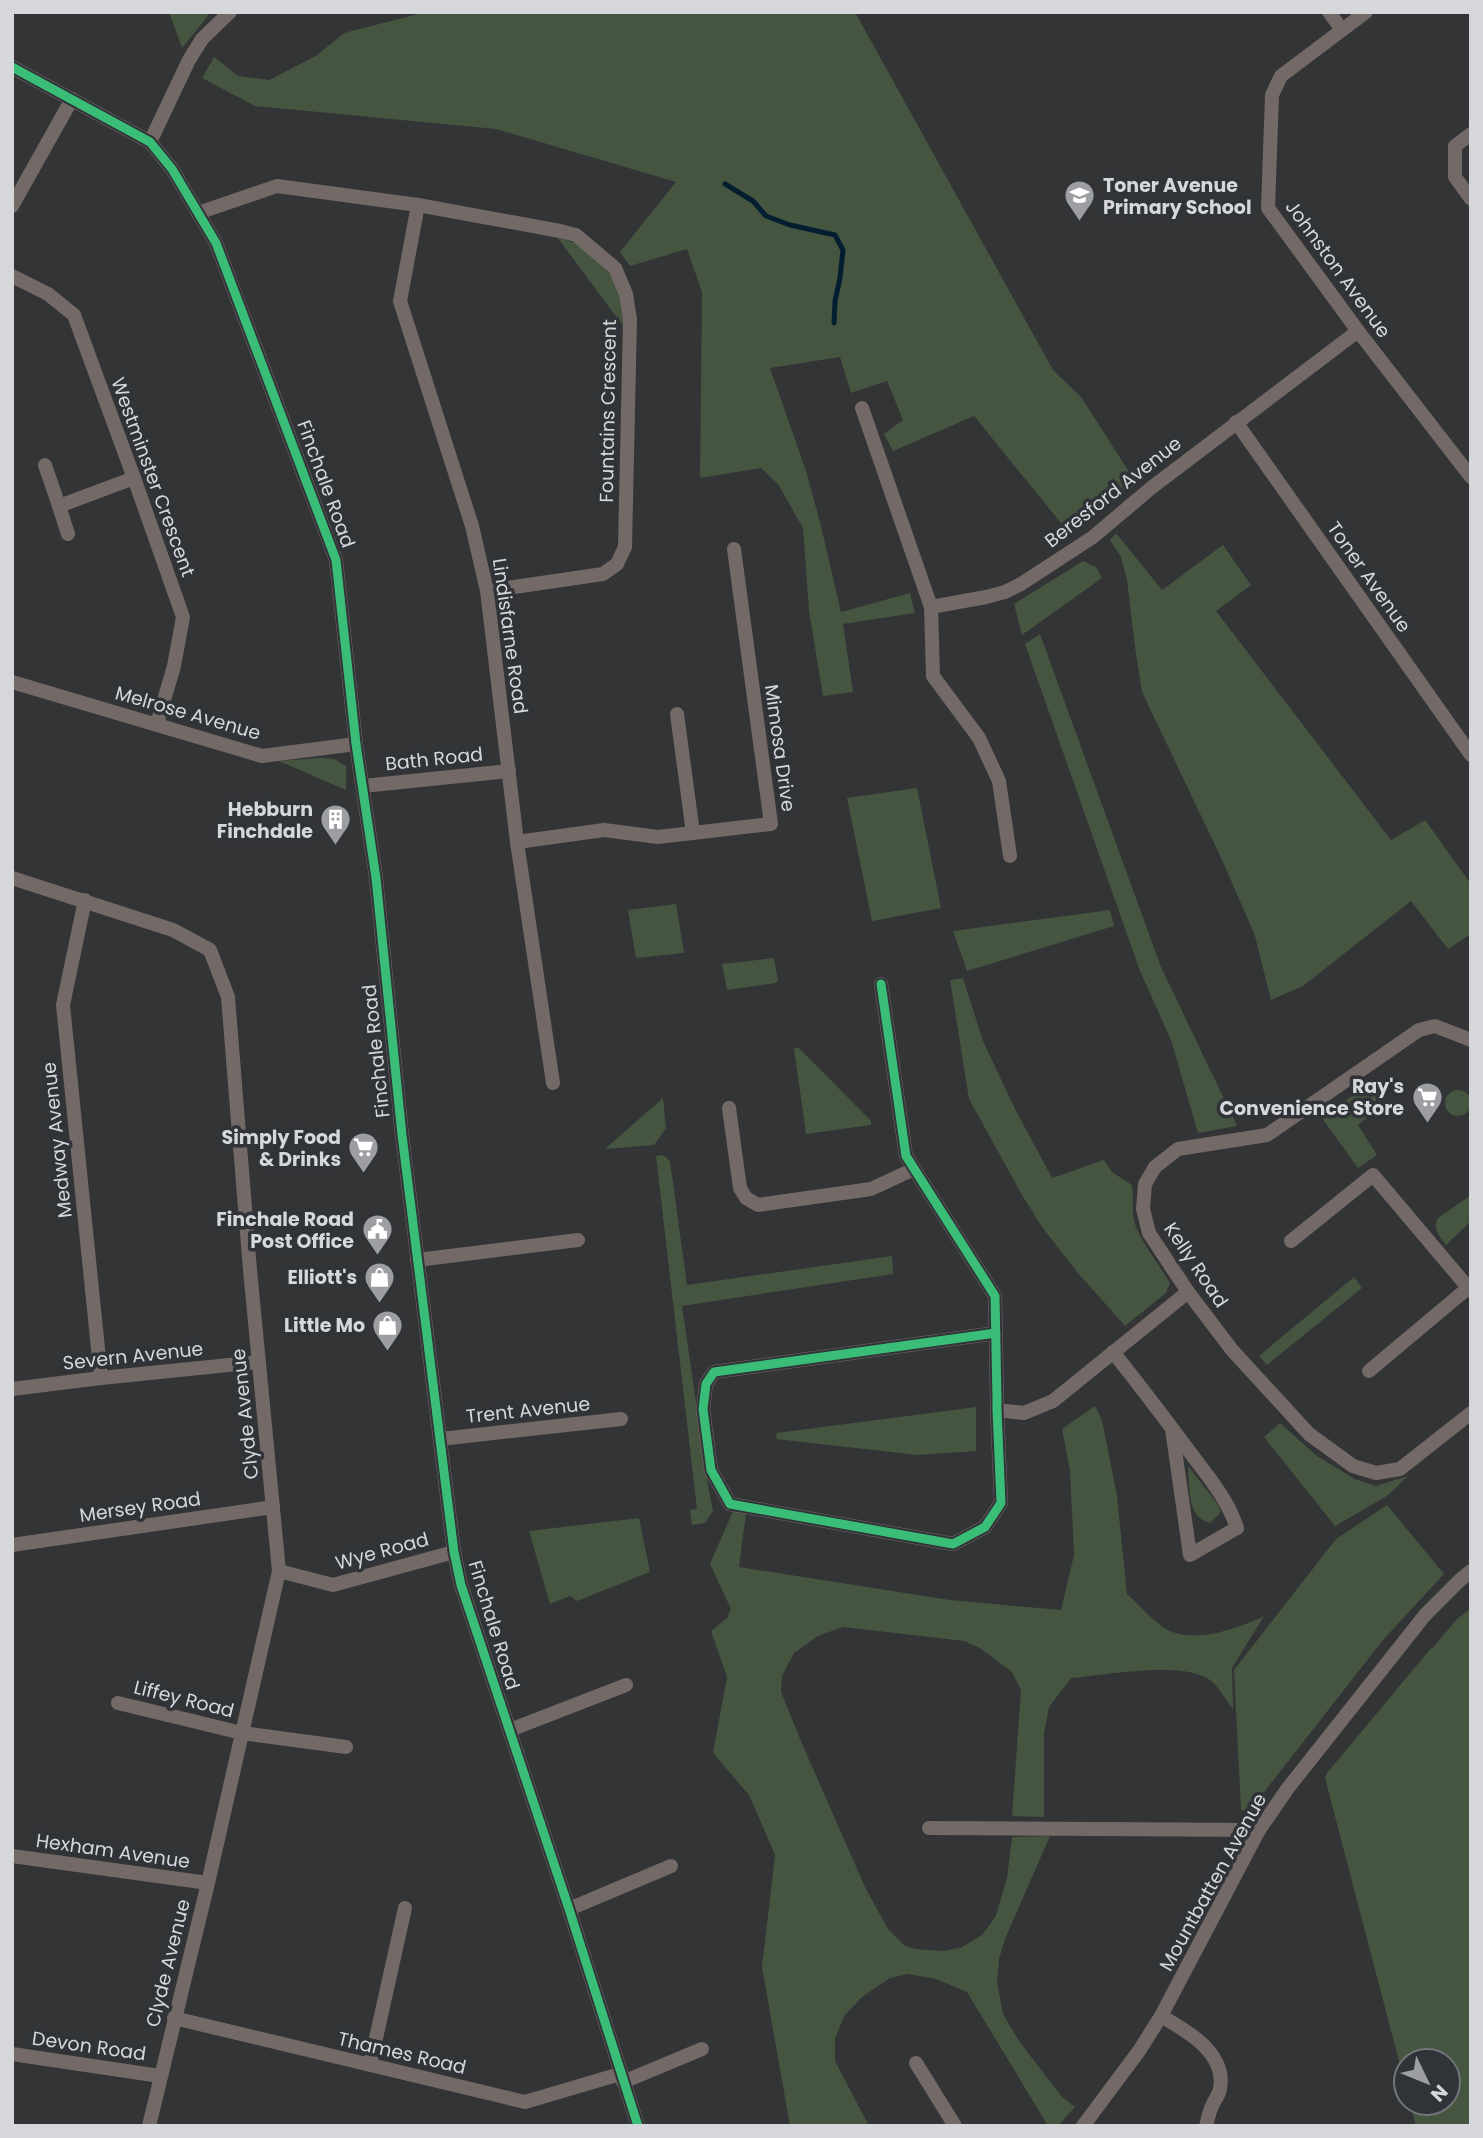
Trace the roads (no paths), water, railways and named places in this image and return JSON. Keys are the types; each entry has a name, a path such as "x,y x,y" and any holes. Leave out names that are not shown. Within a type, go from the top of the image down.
{"street":[{"path":"150,142 202,39 230,12"},
{"path":"1329,12 1342,30"},
{"name":"Johnston Avenue","path":"1366,12 1281,76 1272,95 1268,208 1358,331 1471,477"},
{"name":"Finchale Road","path":"12,66 150,142 172,169 216,243 335,560 356,744 376,878 402,1135 454,1552 461,1585 638,2126"},
{"path":"12,206 72,99"},
{"path":"1471,134 1455,146 1455,177 1471,199"},
{"name":"Fountains Crescent","path":"198,213 277,186 418,205 576,235 615,268 626,294 630,318 625,547 617,564 603,574 487,592"},
{"name":"Lindisfarne Road","path":"418,205 400,300 472,526 487,592 517,842 553,1083"},
{"name":"Westminster Crescent","path":"12,276 48,295 74,315 183,617 174,666 157,724"},
{"name":"Beresford Avenue","path":"930,607 996,594 1021,584 1093,537 1151,488 1358,331"},
{"path":"862,408 930,607 933,676 979,738 999,781 1010,856"},
{"name":"Toner Avenue","path":"1236,422 1471,755"},
{"path":"44,466 68,534"},
{"path":"59,506 134,478"},
{"name":"Mimosa Drive","path":"517,842 604,830 659,836 771,824 734,549"},
{"name":"Melrose Avenue","path":"12,682 262,756 356,744"},
{"path":"677,714 694,833"},
{"name":"Bath Road","path":"363,786 509,771"},
{"name":"Clyde Avenue","path":"12,878 173,930 210,950 228,997 279,1571 149,2126"},
{"name":"Medway Avenue","path":"85,900 63,1006 101,1378"},
{"path":"881,984 906,1156 995,1296 1001,1503 985,1527 953,1544 730,1504 711,1470 703,1409 706,1384 714,1372 996,1333"},
{"name":"Kelly Road","path":"1471,1040 1435,1026 1419,1030 1267,1135 1178,1149 1155,1167 1145,1184 1143,1209 1149,1233 1188,1292 1232,1350 1310,1434 1353,1466 1376,1473 1400,1469 1471,1413"},
{"path":"729,1108 740,1188 746,1198 758,1205 871,1189 914,1169"},
{"path":"1291,1241 1373,1175 1469,1290 1369,1371"},
{"path":"417,1260 578,1240"},
{"path":"997,1410 1024,1413 1053,1401 1188,1292"},
{"path":"1113,1352 1219,1490 1232,1513 1237,1528 1190,1555 1172,1429"},
{"name":"Severn Avenue","path":"12,1389 259,1362"},
{"name":"Trent Avenue","path":"440,1439 621,1419"},
{"name":"Mersey Road","path":"12,1545 273,1507"},
{"name":"Wye Road","path":"279,1571 333,1584 454,1552"},
{"name":"Mountbatten Avenue","path":"1083,2126 1139,2051 1161,2016 1259,1830 1288,1788 1425,1615 1471,1571"},
{"path":"510,1730 626,1685"},
{"name":"Liffey Road","path":"118,1703 242,1733 346,1747"},
{"path":"929,1828 1259,1830"},
{"name":"Hexham Avenue","path":"12,1856 208,1883"},
{"path":"569,1909 671,1866"},
{"path":"370,2065 405,1908"},
{"path":"1161,2016 1194,2035 1211,2054 1221,2073 1220,2091 1211,2107 1206,2126"},
{"name":"Thames Road","path":"174,2018 525,2102 622,2078 702,2049"},
{"name":"Devon Road","path":"12,2054 160,2076"},
{"path":"916,2063 954,2126"}],"waterway":[{"path":"725,184 753,201 766,216 790,225 835,235 843,250 834,323"}],"place":[{"name":"Toner Avenue Primary School","path":"1080,223"},
{"name":"Hebburn Finchdale","path":"336,847"},
{"name":"Ray's Convenience Store","path":"1427,1124"},
{"name":"Simply Food & Drinks","path":"364,1175"},
{"name":"Finchale Road Post Office","path":"377,1257"},
{"name":"Elliott's","path":"380,1304"},
{"name":"Little Mo","path":"388,1352"}]}
